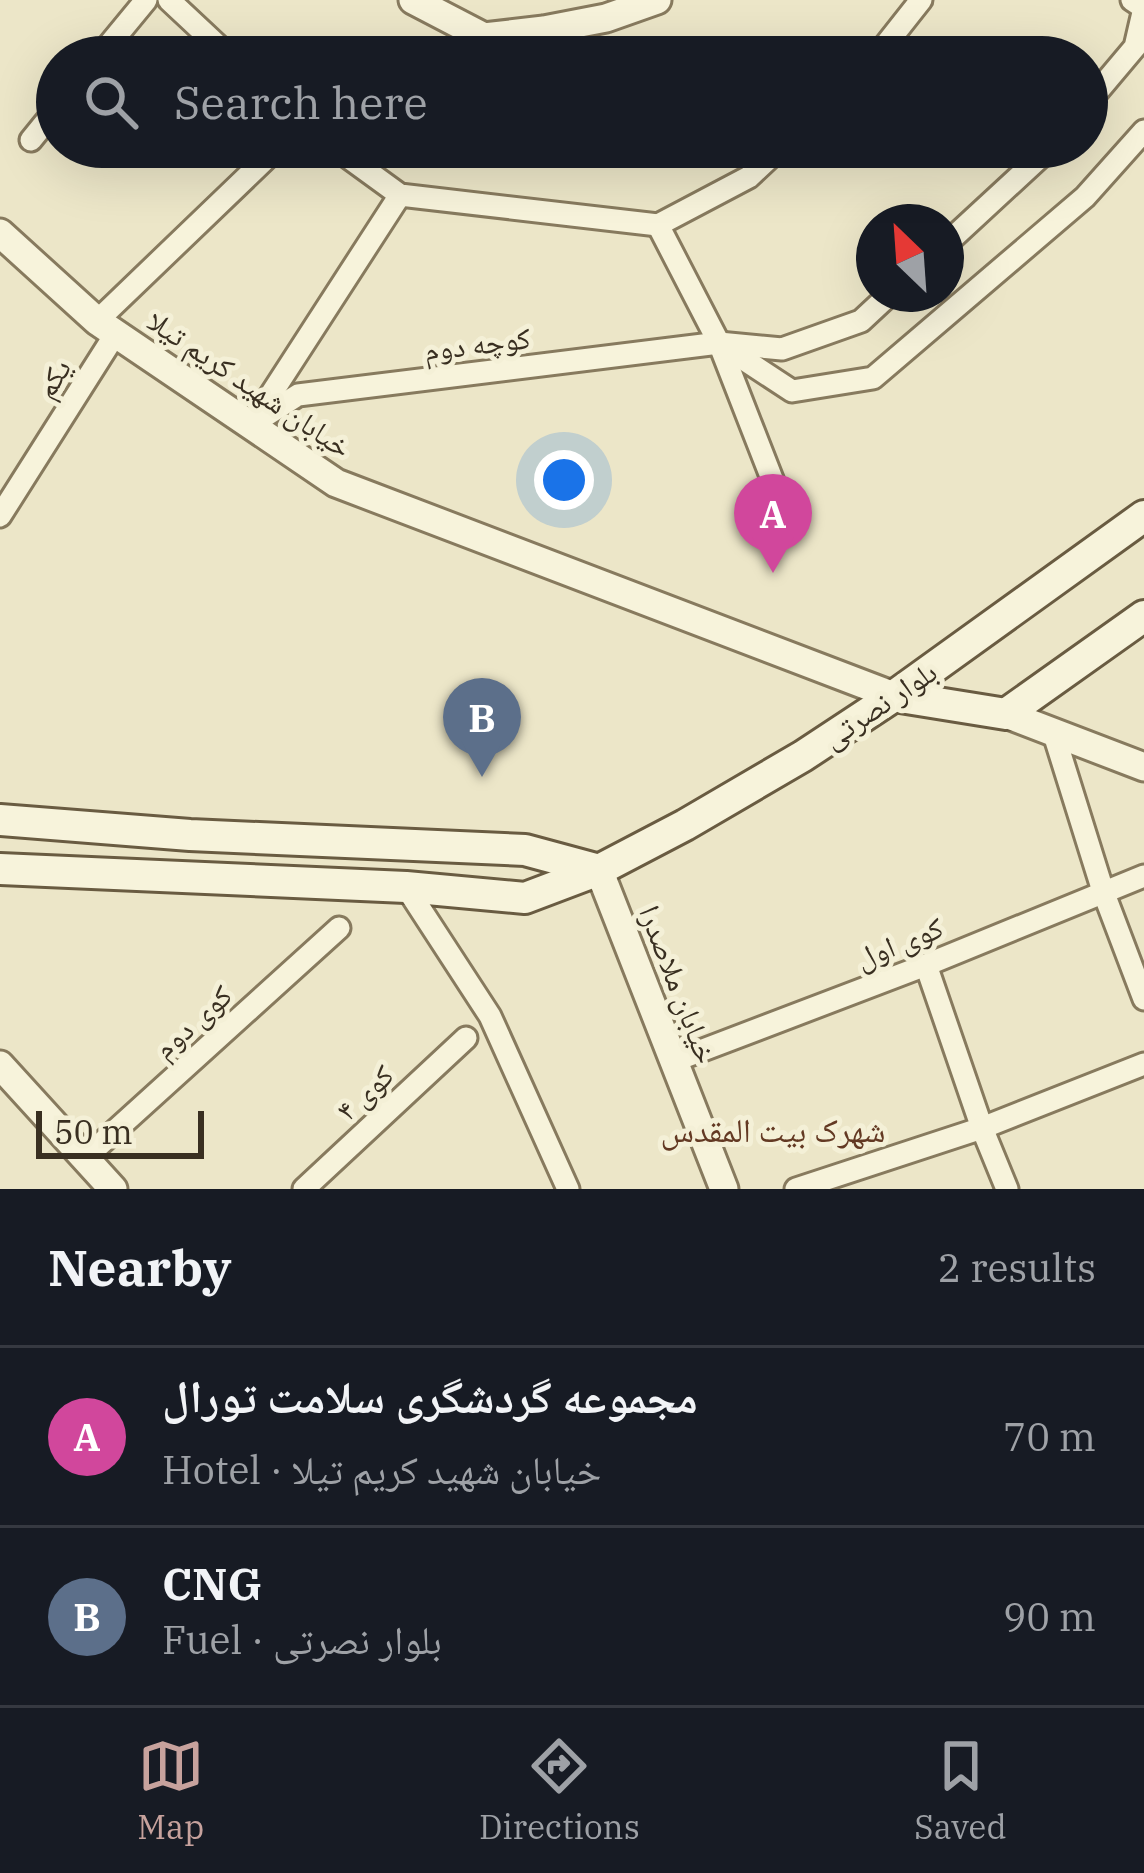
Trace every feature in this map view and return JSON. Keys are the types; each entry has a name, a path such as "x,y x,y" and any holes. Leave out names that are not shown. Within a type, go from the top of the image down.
{"main road":[{"name":"بلوار نصرتی","path":"0,869 406,887 525,898 599,870 749,788 894,695 1144,516"},
{"path":"894,695 1006,714 1144,616"},
{"path":"0,820 190,835 525,850 599,870"}],"street":[{"path":"116,36 146,0"},
{"path":"169,0 208,36"},
{"path":"413,0 482,36"},
{"path":"438,0 456,23"},
{"path":"492,36 606,18 657,0"},
{"path":"893,36 921,0"},
{"path":"1108,80 1136,47 1144,8 1132,0"},
{"path":"550,36 567,26"},
{"path":"719,343 793,391 873,378 1085,197 1144,131"},
{"path":"31,140 36,134"},
{"name":"یکم","path":"0,516 106,327 258,168"},
{"path":"363,168 400,195 658,225 759,168"},
{"path":"964,226 1020,168"},
{"path":"251,425 400,195"},
{"path":"658,225 719,343 783,506"},
{"name":"خیابان شهید کریم تیلا","path":"0,233 106,327 337,483 894,695"},
{"name":"کوچه دوم","path":"251,425 298,395 719,343 782,349 861,321 871,312"},
{"path":"1006,714 1144,767"},
{"path":"1053,731 1103,891 1144,1000"},
{"name":"خیابان ملاصدرا","path":"599,870 724,1189"},
{"name":"کوی اول","path":"674,1061 1144,876"},
{"path":"406,887 490,1016 563,1187"},
{"name":"کوی دوم","path":"85,1158 339,928"},
{"path":"926,964 1006,1189"},
{"name":"کوی ۴","path":"304,1189 466,1038"},
{"path":"796,1189 982,1128 1144,1064"},
{"path":"0,1065 113,1189"}],"place":[{"name":"مجموعه گردشگری سلامت تورال","path":"773,573"},
{"name":"CNG","path":"482,777"}],"district":[{"name":"شهرک بیت المقدس","path":"773,1129"}]}
